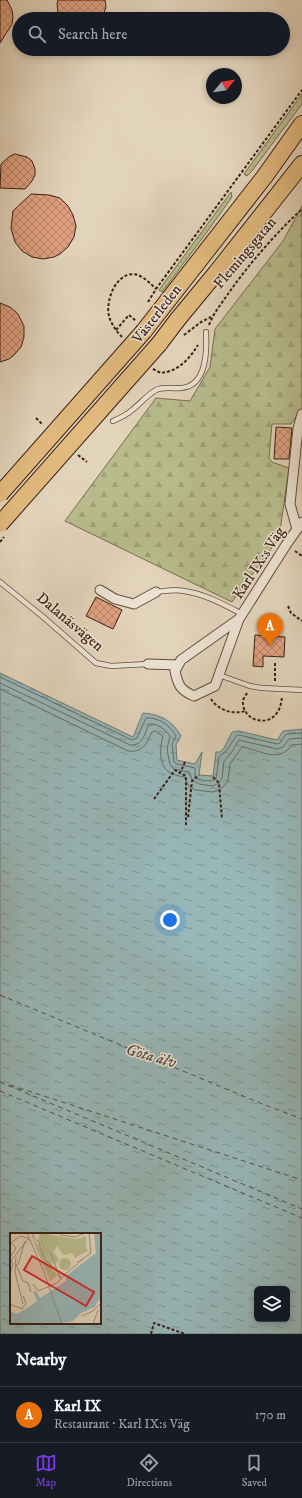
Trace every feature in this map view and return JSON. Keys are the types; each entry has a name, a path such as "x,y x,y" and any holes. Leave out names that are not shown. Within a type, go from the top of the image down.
{"highway":[{"name":"Västerleden","path":"0,494 265,176 302,124"},
{"name":"Västerleden","path":"0,524 159,344 302,164"}],"street":[{"path":"300,526 290,504 298,429 302,414"},
{"name":"Karl IX:s Väg","path":"206,691 215,686 241,616 300,526"},
{"path":"100,590 115,599 134,604 156,592"},
{"name":"Karl IX:s Väg","path":"178,665 181,660 241,616"},
{"name":"Dalanäsvägen","path":"148,664 178,665"},
{"path":"178,665 174,671 177,682 184,692 194,696 206,691"}],"lane":[{"path":"113,421 127,414 157,389 188,387 196,381 204,364 206,352 206,332"},
{"name":"Dalanäsvägen","path":"0,582 96,663 111,666 148,664"},
{"path":"156,592 183,590 192,592 212,598 241,616"},
{"path":"219,675 250,686 302,690"}],"path":[{"path":"156,289 302,90"},
{"name":"Flemingsgatan","path":"179,339 190,330 212,317 241,275 286,224 302,209"},
{"path":"116,330 128,315 140,327"},
{"path":"36,418 44,426"},
{"path":"78,454 87,462"},
{"path":"288,606 291,613 302,620"},
{"path":"275,660 275,677"},
{"path":"250,686 243,701 246,711 251,718 262,722 272,718 278,711 282,698 281,688"},
{"path":"206,691 216,706 238,714 246,711"},
{"path":"180,774 186,762"},
{"path":"154,799 175,770 186,776 186,825 192,781 199,775"},
{"path":"213,777 219,783 222,819"},
{"path":"151,1334 154,1323 185,1334"}],"green space":[{"path":"302,94 302,104 252,171 247,176 244,174"},
{"path":"231,192 232,197 207,232 162,292 159,290"},
{"path":"302,206 302,408 291,424 272,424 269,458 272,462 289,468 279,538 232,602 65,521 156,398 190,401 210,367 215,329 283,241"}],"water":[{"name":"Göta älv","path":"0,673 133,737 143,713 155,715 165,719 174,726 181,736 176,745 177,760 195,764 202,752 199,775 213,776 216,752 220,752 224,748 232,732 239,731 277,740 283,731 302,729 302,1334 0,1334"}],"building":[{"path":"0,0 7,0 12,10 12,24 0,43"},
{"path":"58,0 105,0 106,7 104,12 58,12"},
{"path":"15,154 27,157 32,161 35,169 35,175 25,189 0,188 1,164 10,156"},
{"path":"31,194 49,195 60,198 68,206 73,215 76,226 74,237 68,247 54,257 43,259 32,257 22,251 15,242 11,228 13,211"},
{"path":"0,303 10,307 18,314 24,326 24,337 21,347 14,355 9,359 0,362"},
{"path":"276,427 292,428 289,459 274,459"},
{"path":"96,597 122,610 113,629 86,616"},
{"path":"255,635 285,637 284,657 263,656 263,667 253,666"}],"ferry route":[{"path":"0,995 302,1119"},
{"path":"0,1082 302,1209"},
{"path":"10,1085 302,1180"},
{"path":"0,1091 302,1218"}],"place":[{"name":"Karl IX","path":"270,646"}]}
